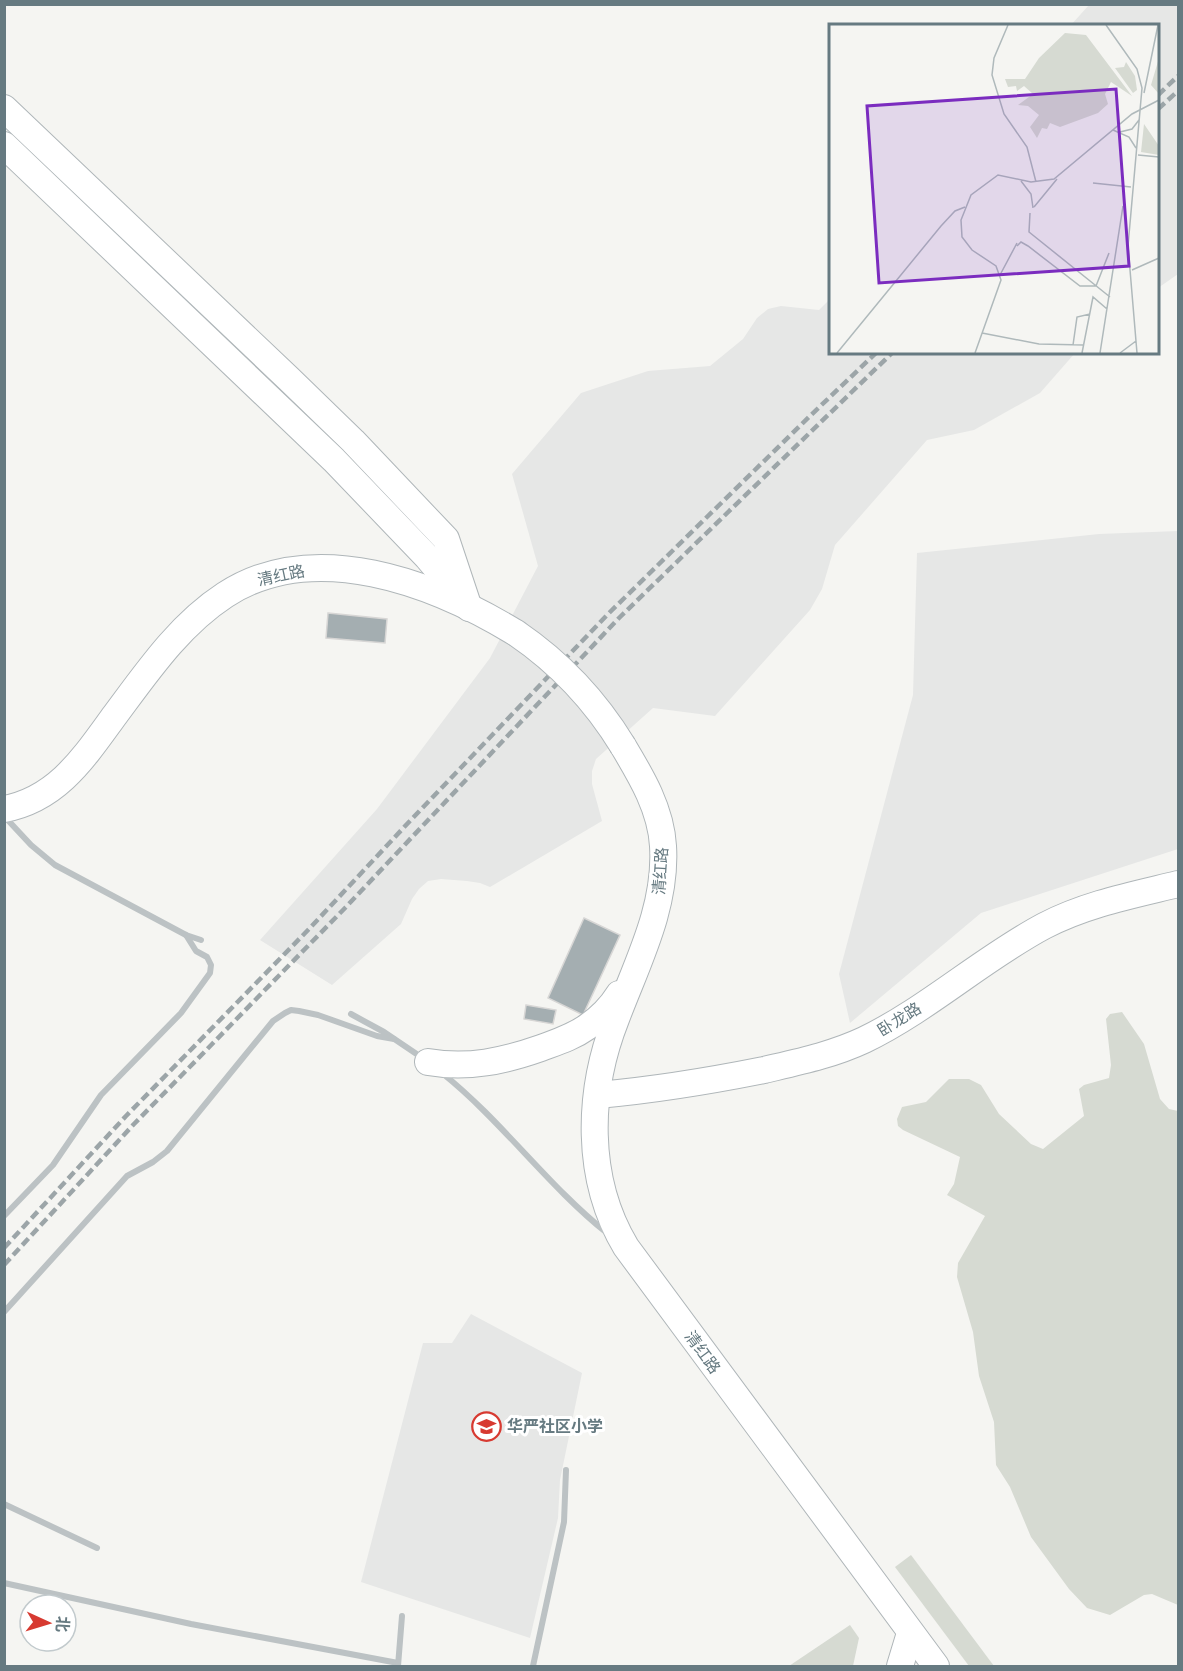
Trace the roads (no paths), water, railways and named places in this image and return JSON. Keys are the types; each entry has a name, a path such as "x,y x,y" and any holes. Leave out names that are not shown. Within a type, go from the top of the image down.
{"main road":[{"path":"4,108 337,426 446,539 469,608"},
{"path":"4,144 334,460 427,557 469,608"},
{"name":"清红路","path":"4,809 39,797 69,775 180,633 215,602 255,579 302,569 349,570 385,578 421,588 469,608 516,633 545,654 570,677 598,709 623,746 654,804 663,844 663,879 658,902 637,966 607,1042 598,1095 596,1147 600,1184 609,1216 626,1247 936,1666"},
{"name":"卧龙路","path":"598,1095 702,1082 786,1065 837,1051 883,1029 1046,925 1092,906 1179,884"},
{"path":"428,1062 456,1065 487,1063 524,1054 571,1037 589,1026 608,1009 637,966"},
{"path":"900,1666 910,1633"}],"street":[{"path":"4,816 31,845 55,864 186,935 201,940"},
{"path":"4,1216 53,1164 101,1095 181,1013 210,973 211,965 207,957 196,951 186,935"},
{"path":"4,1312 127,1176 153,1162 167,1151 273,1021 285,1012 291,1010 318,1015 376,1036 394,1039"},
{"path":"351,1014 428,1062 478,1103 576,1205 626,1247"},
{"path":"533,1666 564,1521 566,1470"},
{"path":"4,1504 97,1548"},
{"path":"4,1583 191,1624 398,1665 402,1616"}],"railway":[{"path":"1159,94 1178,76"},
{"path":"1159,108 1178,91"},
{"path":"4,1248 126,1116 309,929 608,614 875,354"},
{"path":"4,1265 134,1124 345,908 619,618 891,354"}],"place":[{"name":"华严社区小学","path":"486,1426"}]}
